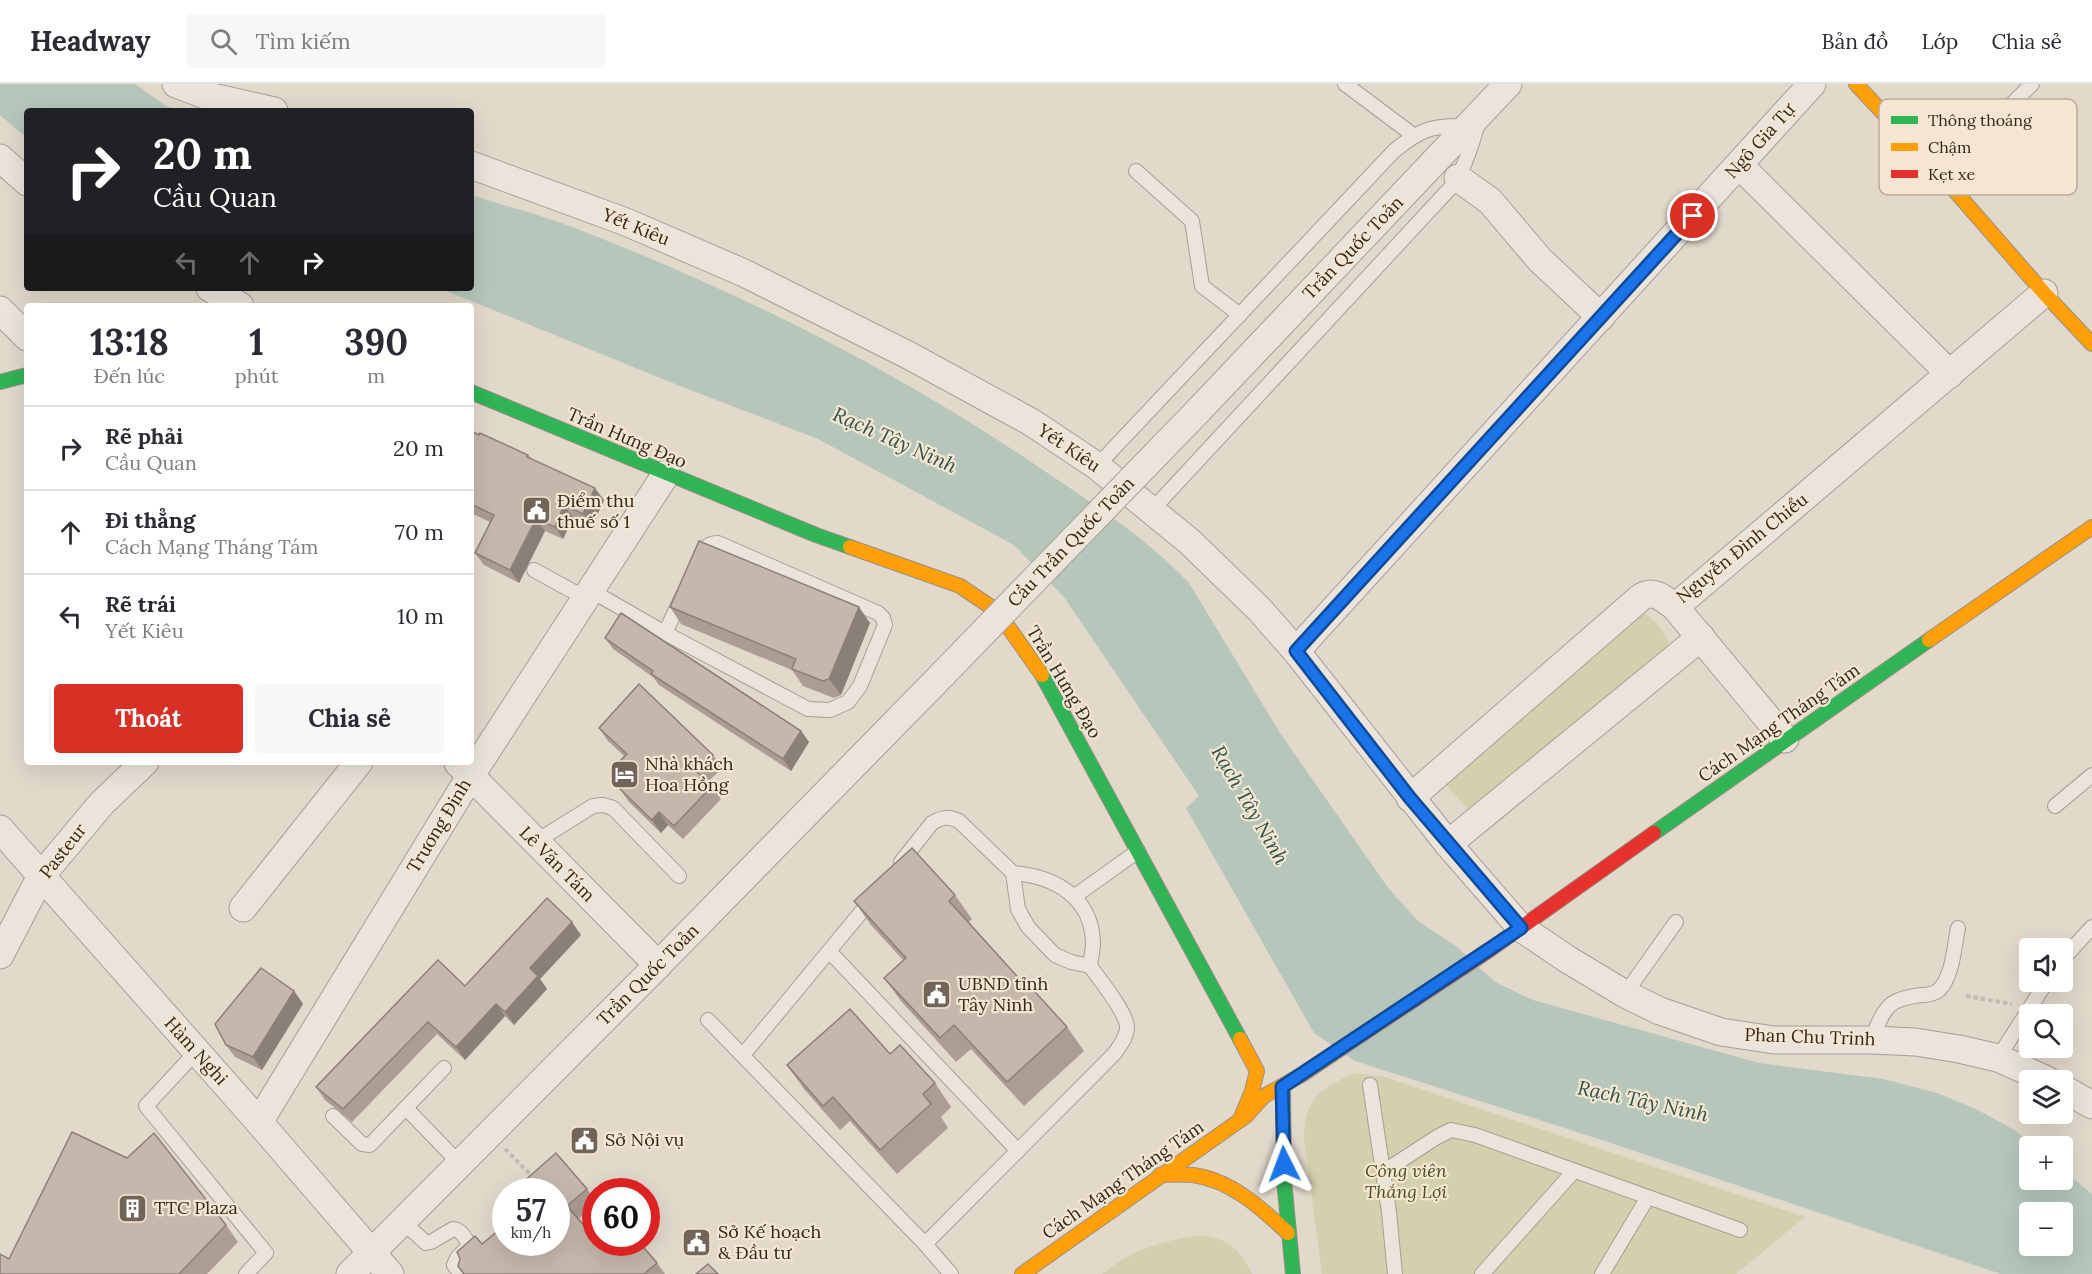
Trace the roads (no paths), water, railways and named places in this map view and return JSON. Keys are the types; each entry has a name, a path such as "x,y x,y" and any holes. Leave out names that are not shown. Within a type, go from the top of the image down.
{"main road":[{"path":"1856,84 1879,109"},
{"path":"1958,195 2044,293 2082,325 2092,344"},
{"path":"0,382 24,376"},
{"name":"Trần Hưng Đạo","path":"474,393 816,535 960,586 997,611 1045,679 1257,1071"},
{"name":"Cách Mạng Tháng Tám","path":"1022,1274 1243,1118 1258,1114 1278,1099 1285,1086 1488,951 1785,739 2092,527"},
{"path":"1243,1118 1257,1071 1285,1086 1282,1135 1293,1274"},
{"path":"1160,1175 1194,1175 1222,1184 1266,1212 1288,1233"}],"street":[{"path":"176,84 208,96 261,108"},
{"name":"Trần Quốc Toản","path":"1198,411 1508,84"},
{"name":"Ngô Gia Tự","path":"1296,651 1812,84"},
{"path":"0,158 24,179"},
{"path":"1739,165 1950,374"},
{"name":"Yết Kiêu","path":"474,166 626,222 744,273 908,355 1031,422 1097,466 1190,542 1244,594 1296,651 1410,798 1521,928"},
{"path":"1458,178 1490,201 1540,260 1601,317"},
{"path":"215,291 235,303"},
{"name":"Nguyễn Đình Chiểu","path":"1410,798 1644,595 1656,594 1675,607 2044,293"},
{"path":"0,310 24,335"},
{"name":"Cầu Trần Quốc Toản","path":"944,673 1198,411"},
{"name":"Trương Định","path":"474,754 587,594 666,474"},
{"path":"1675,607 1785,739"},
{"path":"1448,844 1701,637"},
{"name":"Trần Quốc Toản","path":"350,1274 491,1134 944,673"},
{"name":"Pasteur","path":"0,955 41,876 102,803 142,765"},
{"path":"243,908 357,765"},
{"name":"Trương Định","path":"260,1122 464,768"},
{"name":"Lê Văn Tám","path":"464,768 658,965"},
{"name":"Hàm Nghi","path":"0,829 260,1122 390,1274"},
{"name":"Phan Chu Trinh","path":"1521,928 1625,994 1660,1011 1720,1032 1774,1040 1915,1042 1998,1058 2025,1070"},
{"path":"2073,1094 2092,1105"}],"lane":[{"path":"1345,84 1413,135"},
{"path":"2017,99 2032,84"},
{"path":"1097,466 1394,151 1413,135 1439,125 1475,120 1470,151 1458,178 1152,510"},
{"path":"1136,171 1192,221 1202,286 1240,315"},
{"path":"534,570 665,633 808,709 830,710 848,702 860,686 885,625 878,613 718,543 711,543 705,548 665,633"},
{"path":"2055,806 2092,774"},
{"path":"535,842 593,806 603,805 613,808 679,876"},
{"path":"896,869 932,823 945,817 959,820 1013,873 1017,909 1028,927 1055,955 1071,962 1090,966"},
{"path":"1075,896 1138,851"},
{"path":"926,1244 1114,1054 1125,1037 1127,1028 1125,1017 1090,966 1093,943 1090,926 1075,896 1056,883 1013,873"},
{"path":"743,1055 830,952 881,887"},
{"path":"1625,994 1676,922"},
{"path":"2073,948 2092,927"},
{"path":"1871,1040 1885,1009 1893,1002 1904,997 1932,994 1945,981 1958,928"},
{"path":"830,952 1017,1151"},
{"path":"1998,1058 2040,992"},
{"path":"708,1020 926,1244 951,1274"},
{"path":"197,1051 146,1106 266,1253 246,1274"},
{"path":"333,1116 366,1146 370,1145 444,1068"},
{"path":"1370,1085 1389,1212 1395,1274"},
{"path":"406,1108 460,1164"},
{"path":"1383,1172 1451,1130 1475,1135 1740,1230"},
{"path":"1484,1273 1574,1171"},
{"path":"1602,1274 1648,1197"},
{"path":"403,1222 426,1243 453,1229 458,1230 469,1246 454,1262 460,1274"}],"water":[{"path":"0,84 135,84 172,108 24,108 24,135 0,115"},
{"name":"Rạch Tây Ninh","path":"474,196 575,228 697,279 818,336 935,401 991,436 1102,510 1139,538 1189,583 1280,733 1389,889 1418,921 1456,946 1495,982 1533,1000 1759,1063 1883,1079 1937,1093 1978,1110 2022,1136 2019,1136 2019,1190 2073,1190 2073,1178 2092,1194 2092,1274 2001,1274 1605,1141 1355,1061 1314,1033 1186,808 1199,796 1064,597 1014,545 818,439 680,386 446,291 474,291"}],"place":[{"name":"Điểm thu thuế số 1","path":"536,511"},
{"name":"Nhà khách Hoa Hồng","path":"624,774"},
{"name":"UBND tỉnh Tây Ninh","path":"937,994"},
{"name":"Sở Nội vụ","path":"584,1140"},
{"name":"TTC Plaza","path":"133,1208"},
{"name":"Sở Kế hoạch & Đầu tư","path":"697,1242"}],"park label":[{"name":"Công viên Thắng Lợi","path":"1406,1181"}]}
